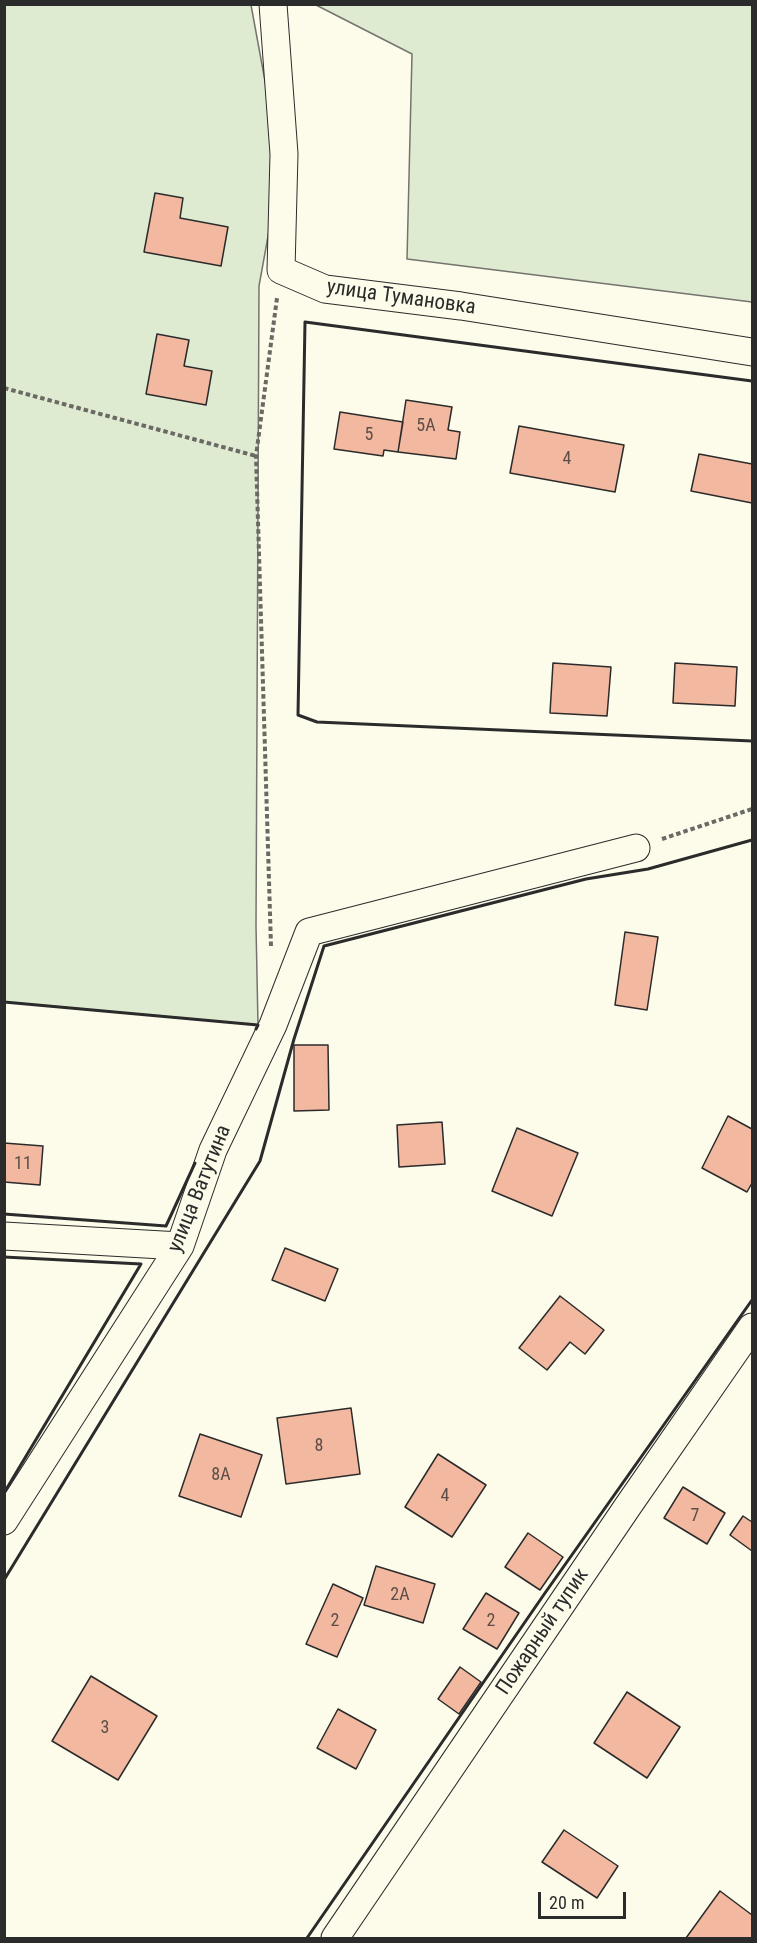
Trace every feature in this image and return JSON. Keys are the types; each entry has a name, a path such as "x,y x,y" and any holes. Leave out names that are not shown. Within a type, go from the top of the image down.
{"street":[{"path":"273,4 284,154 280,270"},
{"name":"улица Тумановка","path":"280,270 325,289 461,306 753,352"},
{"name":"улица Ватутина","path":"4,1521 180,1246 213,1150 273,1025 309,932 636,848"},
{"path":"4,1236 180,1246"},
{"name":"Пожарный тупик","path":"334,1938 628,1506 753,1327"}],"path":[{"path":"272,958 256,456 280,270"},
{"path":"4,388 256,456"},
{"path":"636,848 753,809"}],"green space":[{"path":"4,5 251,5 272,119 273,209 259,286 256,926 258,1025 5,1002"},
{"path":"316,5 752,5 752,302 407,259 412,54"}],"building":[{"path":"155,193 183,198 180,218 228,227 221,266 144,252"},
{"path":"157,334 189,340 184,366 212,371 206,405 146,394"},
{"path":"406,400 452,407 448,430 460,432 456,459 398,452"},
{"path":"340,412 403,422 398,452 384,450 383,456 334,449"},
{"path":"519,426 624,445 615,492 510,473"},
{"path":"699,454 752,464 752,503 691,491"},
{"path":"553,663 611,667 607,716 550,713"},
{"path":"675,663 737,667 735,706 673,703"},
{"path":"625,932 658,937 647,1010 615,1005"},
{"path":"294,1045 328,1045 329,1110 294,1111"},
{"path":"728,1116 752,1129 752,1183 747,1192 702,1168"},
{"path":"442,1122 445,1164 399,1167 397,1125"},
{"path":"517,1128 578,1153 552,1216 492,1191"},
{"path":"4,1143 43,1146 40,1185 4,1182"},
{"path":"285,1248 338,1269 325,1301 272,1280"},
{"path":"560,1296 604,1330 585,1354 570,1342 547,1370 519,1348"},
{"path":"351,1408 360,1474 286,1484 277,1418"},
{"path":"200,1434 262,1455 241,1517 179,1496"},
{"path":"438,1454 486,1485 452,1537 405,1507"},
{"path":"683,1487 725,1513 707,1544 664,1518"},
{"path":"743,1516 752,1522 752,1551 730,1535"},
{"path":"528,1533 563,1557 540,1590 505,1567"},
{"path":"376,1566 435,1584 423,1623 364,1605"},
{"path":"333,1584 363,1598 337,1657 306,1644"},
{"path":"486,1593 519,1613 497,1649 463,1629"},
{"path":"460,1667 481,1682 459,1714 438,1699"},
{"path":"91,1676 157,1716 118,1780 52,1741"},
{"path":"627,1692 680,1727 647,1778 594,1743"},
{"path":"338,1709 376,1730 356,1769 317,1748"},
{"path":"564,1830 618,1866 597,1898 542,1862"},
{"path":"720,1891 752,1915 752,1938 686,1938"}],"wall":[{"path":"752,381 305,322 298,715 317,722 752,741"},
{"path":"4,1580 260,1161 294,1039 324,946 586,879 648,869 752,840"},
{"path":"4,1002 258,1025 256,1029"},
{"path":"4,1214 166,1226 195,1163"},
{"path":"4,1257 141,1264 4,1493"},
{"path":"307,1938 545,1593 752,1300"}]}
